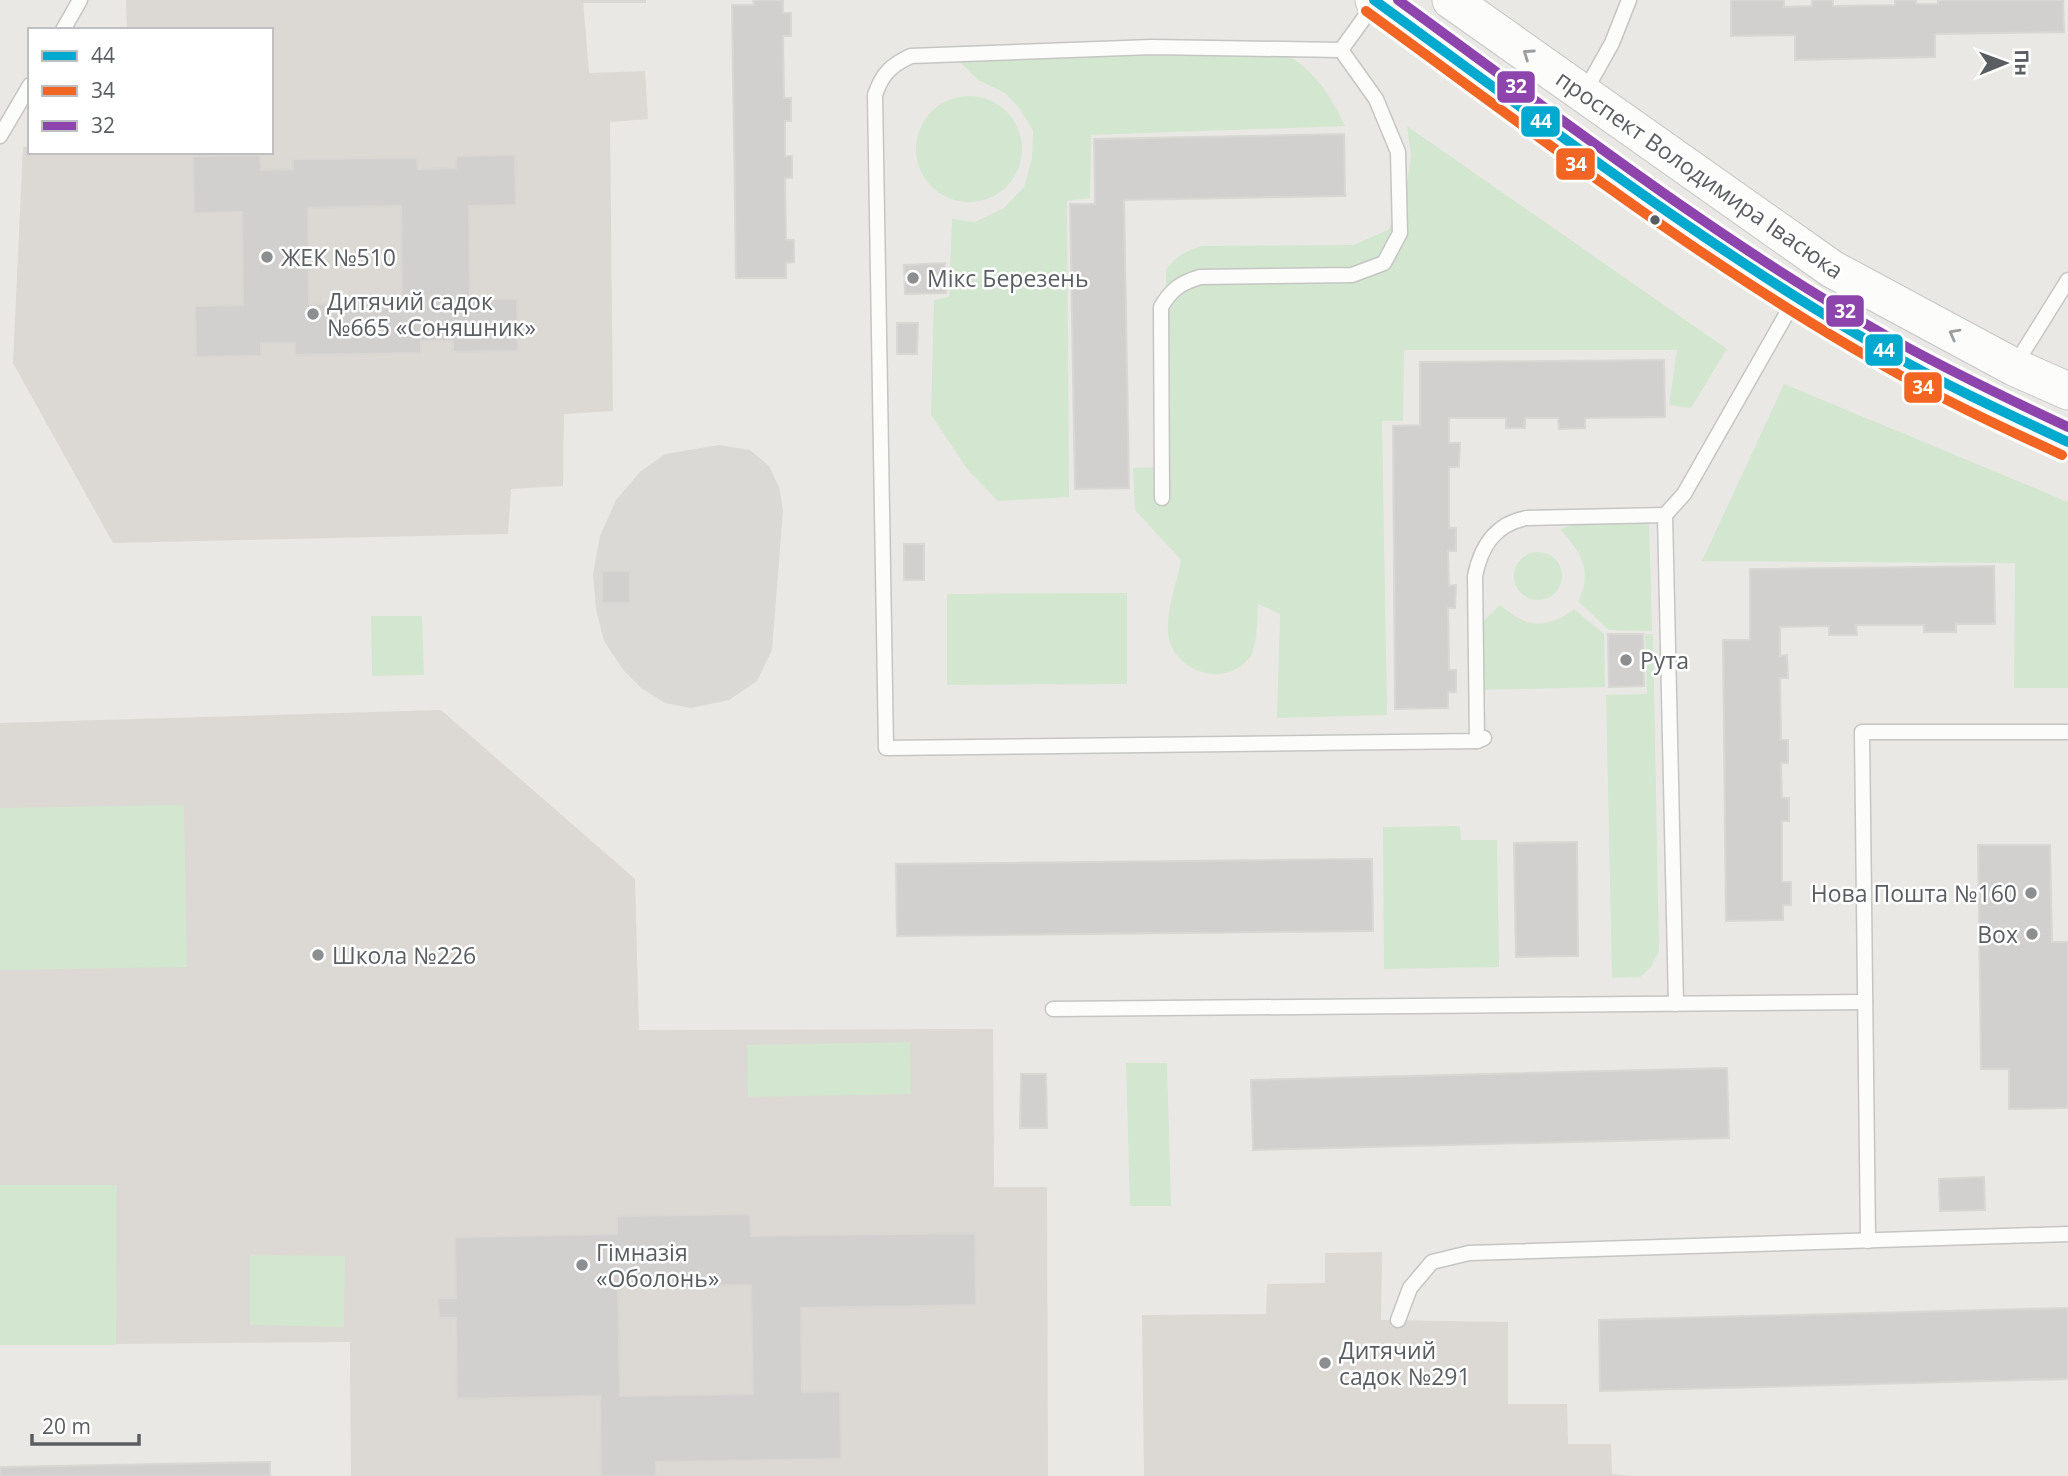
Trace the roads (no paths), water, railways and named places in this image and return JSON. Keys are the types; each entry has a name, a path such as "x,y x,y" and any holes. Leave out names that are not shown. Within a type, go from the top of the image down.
{"street":[{"name":"проспект Володимира Івасюка","path":"1451,0 1832,269 2014,366 2068,391"},
{"name":"проспект Володимира Івасюка","path":"1375,1 1795,299 2001,414 2068,442"}],"lane":[{"path":"63,28 80,0"},
{"path":"1584,93 1612,43 1629,0"},
{"path":"1341,50 1375,1"},
{"path":"1341,50 1152,47 911,56 895,63 881,76 875,95 886,748 1480,739 1475,576 1482,551 1491,536 1510,521 1526,518 1665,516"},
{"path":"1162,498 1161,307 1169,293 1182,282 1200,277 1352,275 1384,263 1400,233 1398,152 1376,99 1341,50"},
{"path":"0,136 28,88"},
{"path":"2014,366 2068,280"},
{"path":"1676,1004 1665,516 1684,494 1795,299"},
{"path":"1868,1241 1862,732 2068,732"},
{"path":"1053,1009 1865,1002"},
{"path":"1398,1321 1410,1289 1432,1262 1469,1253 2068,1234"}],"place":[{"name":"ЖЕК №510","path":"267,257"},
{"name":"Мікс Березень","path":"913,278"},
{"name":"Дитячий садок №665 «Соняшник»","path":"313,314"},
{"name":"Рута","path":"1626,660"},
{"name":"Нова Пошта №160","path":"2031,893"},
{"name":"Box","path":"2032,934"},
{"name":"Школа №226","path":"318,955"},
{"name":"Гімназія «Оболонь»","path":"582,1265"},
{"name":"Дитячий садок №291","path":"1325,1363"}]}
